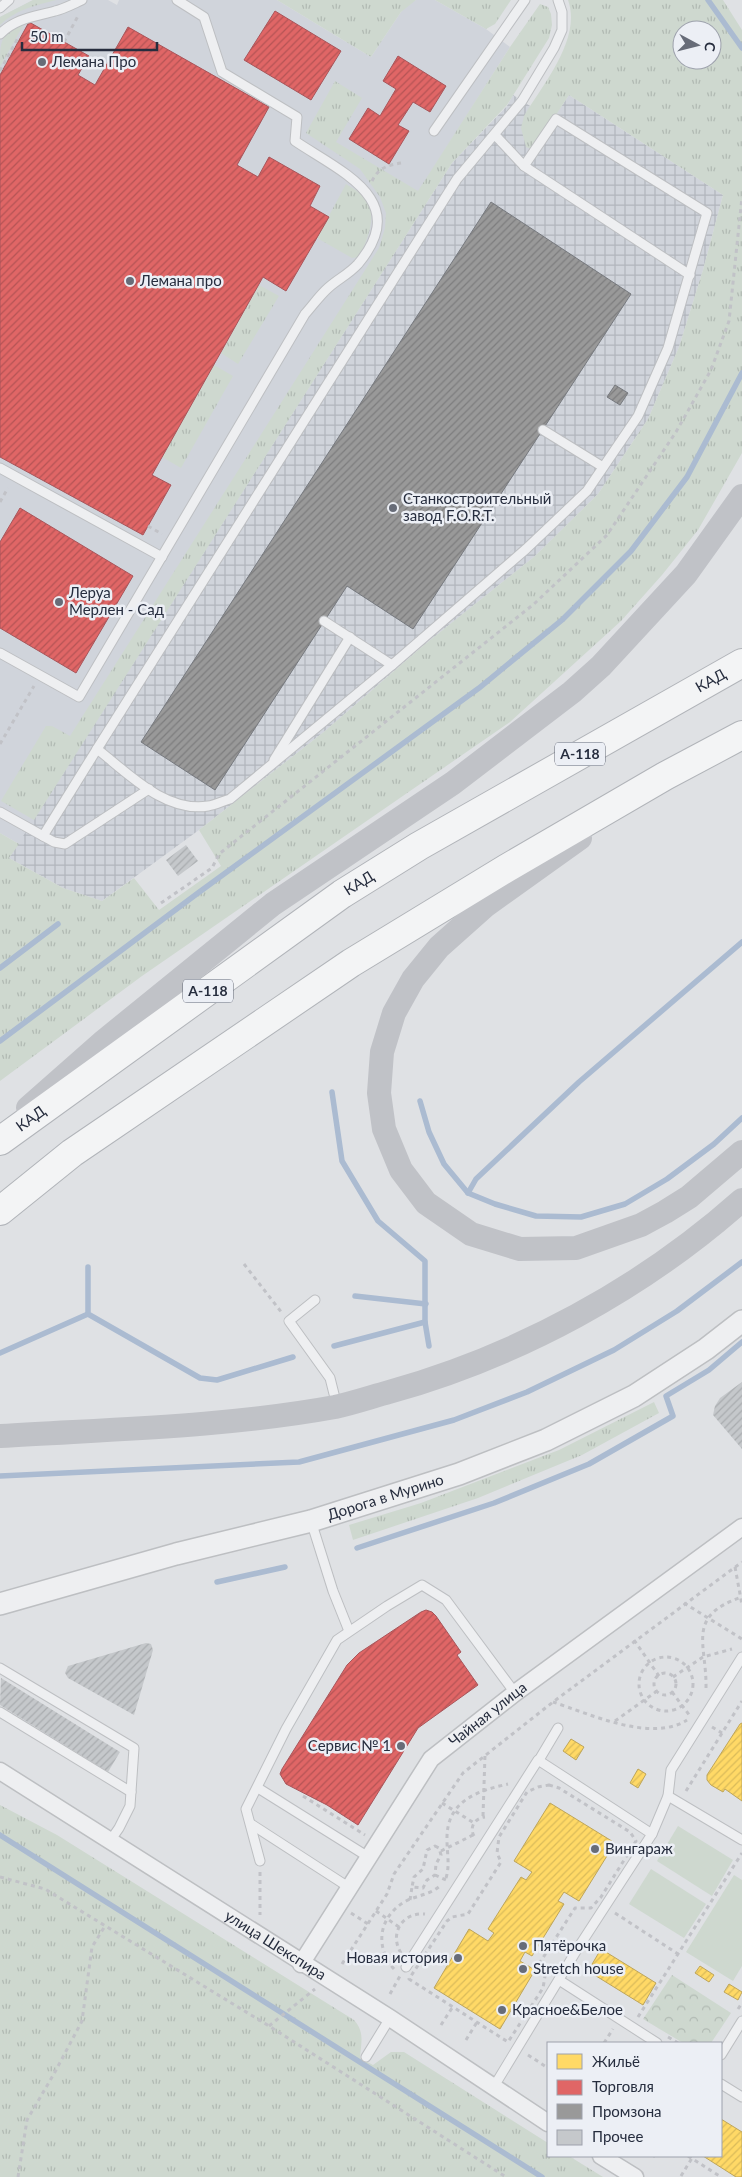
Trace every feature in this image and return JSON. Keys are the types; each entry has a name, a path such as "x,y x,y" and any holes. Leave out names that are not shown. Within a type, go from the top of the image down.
{"highway":[{"name":"КАД","path":"0,1140 342,894 428,842 742,663"},
{"path":"0,1211 72,1153 351,963 507,868 666,776 742,735"}],"main road":[{"path":"0,1132 104,1041 273,904 453,783 572,692 601,666 686,574 742,496"},
{"path":"666,776 485,906 439,947 413,980 394,1013 382,1052 380,1093 384,1129 401,1170 426,1203 470,1234 520,1249 576,1248 641,1225 689,1198 742,1152"},
{"path":"0,1436 240,1421 337,1406 410,1386 476,1363 534,1337 602,1302 714,1226 742,1200"}],"street":[{"name":"Дорога в Мурино","path":"0,1604 176,1554 311,1521 459,1474 546,1440 634,1396 706,1348 742,1321"},
{"name":"Чайная улица","path":"301,1964 370,1858 431,1759 515,1693 742,1527"},
{"name":"улица Шекспира","path":"0,1771 301,1964 390,2018 547,2122"},
{"path":"603,2157 635,2177"}],"lane":[{"path":"0,8 9,0"},
{"path":"0,653 79,697 305,314 329,287 342,279 358,264 368,250 377,231 378,213 372,199 359,184 295,141 297,117 222,72 204,17 177,0"},
{"path":"434,131 525,0"},
{"path":"42,836 457,179 522,101 554,48 562,30 562,12 558,0"},
{"path":"0,34 6,27 22,18 82,4"},
{"path":"97,749 160,796 180,804 208,806 230,798 392,665 526,549 587,491 638,416 668,348 707,213 556,119 524,166"},
{"path":"495,134 524,166 690,274"},
{"path":"543,430 603,467"},
{"path":"0,468 162,557"},
{"path":"324,621 392,665"},
{"path":"270,767 350,637"},
{"path":"0,812 54,842 66,844 149,788"},
{"path":"315,1300 289,1320 330,1378 337,1406"},
{"path":"311,1521 333,1591 349,1632"},
{"path":"260,1862 246,1809 286,1729 337,1640 387,1606 422,1585 446,1600 515,1693"},
{"path":"493,2088 652,1834 668,1796 671,1770 742,1657"},
{"path":"0,1668 134,1748 130,1806 110,1841"},
{"path":"0,1712 131,1792"},
{"path":"404,1971 558,1728"},
{"path":"539,1760 652,1834"},
{"path":"258,1788 370,1858"},
{"path":"668,1796 742,1840"},
{"path":"251,1824 350,1888"},
{"path":"559,1980 655,2042"},
{"path":"366,2057 390,2018"},
{"path":"722,2053 742,2021"},
{"path":"722,2085 742,2097"}],"path":[{"path":"64,42 82,4"},
{"path":"0,70 30,16"},
{"path":"372,199 369,190 375,174 387,165 401,163"},
{"path":"0,744 40,675"},
{"path":"244,1264 273,1304 289,1320"},
{"path":"342,1964 387,1894 394,1874 463,1773 634,1640 742,1562"},
{"path":"735,1567 742,1605"},
{"path":"705,1691 702,1634 709,1618 720,1606 741,1597"},
{"path":"684,1603 742,1639"},
{"path":"634,1640 659,1676"},
{"path":"673,1677 703,1657 734,1649"},
{"path":"657,1658 674,1658 687,1667 692,1675 692,1692 683,1706 666,1712 658,1710 644,1701 640,1693 640,1676 649,1662 657,1658"},
{"path":"667,1673 673,1677 676,1687 672,1692 662,1695 657,1691 654,1684 659,1676 667,1673"},
{"path":"615,1721 657,1691"},
{"path":"553,1702 615,1721 652,1729 680,1724 692,1716 672,1692"},
{"path":"692,1797 685,1792 742,1701"},
{"path":"483,1816 485,1755"},
{"path":"409,1979 447,1921 452,1917 468,1914 501,1862 497,1853 499,1837 527,1792 549,1785 559,1788 630,1832 636,1841 601,1898 590,1908 575,1908 539,1964 545,1976 543,1988 508,2042 409,1979 404,1971 393,1969 386,1960 381,1943 381,1930 386,1918 397,1907 435,1890 446,1880 450,1858 448,1848 449,1824 463,1800 483,1789 510,1784 521,1785"},
{"path":"302,1796 368,1836"},
{"path":"442,1803 474,1823"},
{"path":"435,1875 436,1864 441,1851 473,1835"},
{"path":"410,1900 414,1877 423,1869 427,1850 435,1846 441,1851"},
{"path":"606,2024 625,2036 742,1853 733,1849"},
{"path":"260,1862 260,1915"},
{"path":"435,1875 446,1880"},
{"path":"412,1887 421,1890 427,1880 435,1875"},
{"path":"0,1877 45,1889 270,2026 506,2177"},
{"path":"615,1914 620,1906"},
{"path":"605,1908 678,1954"},
{"path":"376,1911 399,1927"},
{"path":"18,2177 26,2120 55,2072 82,2021 92,1946 105,1926"},
{"path":"390,1994 404,1971"},
{"path":"270,2026 327,1980"},
{"path":"440,2025 452,2008"},
{"path":"637,2018 645,2023"},
{"path":"466,2040 477,2022"},
{"path":"605,2042 613,2028"},
{"path":"661,2033 676,2042"},
{"path":"532,2046 527,2054 547,2067"},
{"path":"681,2176 692,2158 720,2177"}],"shaded area":[{"path":"33,0 108,0 117,5 119,0 277,0 371,57 407,4 416,0 435,0 486,29 510,47 417,194 427,201 19,844 0,833 0,17"},
{"path":"513,95 552,120 569,95 723,195 703,270 679,347 648,419 598,494 535,556 424,645 325,731 199,830 102,901 63,888 9,858 452,163 507,106"}],"green space":[{"path":"33,0 56,0 33,6 12,15 0,25 0,17"},
{"path":"277,0 416,0 401,12 371,57"},
{"path":"435,0 511,0 495,24 486,29"},
{"path":"568,0 723,0 742,30 742,453 698,530 662,575 621,621 510,722 142,976 0,1081 0,833 19,844 9,858 63,888 102,901 134,878 159,910 221,866 199,830 325,731 424,645 535,556 598,494 648,419 679,347 703,270 723,195 569,95 533,150 526,147 521,128 524,116 550,76 570,30 571,15"},
{"path":"540,4 548,7 551,14 552,25 549,38 507,105 452,163 34,820 1,801 46,726 52,726 70,736 379,248 385,228 386,213 380,197 360,169 306,133 335,81 362,98 336,142 418,191 510,47"},
{"path":"25,22 0,67 0,50 3,39"},
{"path":"346,184 365,198 371,211 370,227 365,243 359,257 352,258 317,238"},
{"path":"259,285 279,296 238,364 221,353"},
{"path":"214,365 233,376 181,468 162,457"},
{"path":"654,1402 659,1413 582,1455 478,1498 353,1540 349,1525 421,1503 559,1450"},
{"path":"0,1805 57,1835 354,2020 361,2033 360,2058 373,2065 391,2052 404,2052 547,2142 547,2157 571,2157 603,2177 0,2177"},
{"path":"678,1826 733,1860 712,1896 657,1861"},
{"path":"651,1869 706,1904 684,1938 629,1904"},
{"path":"734,1875 742,1880 742,1966 733,1981 686,1952"},
{"path":"672,1975 731,2013 712,2042 681,2042 643,2019"}],"building: Жильё":[{"path":"742,1723 742,1801 725,1789 723,1792 711,1785 707,1780 707,1775"},
{"path":"571,1739 584,1747 576,1760 563,1751"},
{"path":"638,1769 646,1774 638,1788 630,1783"},
{"path":"550,1803 615,1843 579,1901 564,1892 558,1901 564,1904 532,1956 525,1952 520,1961 535,1970 500,2029 434,1988 469,1929 488,1941 494,1933 488,1929 521,1877 526,1880 532,1872 514,1861"},
{"path":"601,1949 656,1983 643,2005 588,1971"},
{"path":"700,1966 714,1975 709,1982 695,1973"},
{"path":"729,1984 742,1992 738,2000 724,1992"},
{"path":"722,2120 742,2132 742,2177 736,2177 705,2157 722,2157"}],"building: Торговля":[{"path":"275,11 341,51 311,100 244,60"},
{"name":"Лемана про","path":"29,22 89,56 78,75 95,85 128,27 269,107 237,165 258,177 269,157 320,186 310,206 329,217 286,291 263,277 152,475 171,485 143,535 0,457 0,75"},
{"path":"398,56 446,86 430,112 413,102 398,125 409,131 389,164 349,139 368,108 380,116 396,89 383,81"},
{"name":"Леруа Мерлен - Сад","path":"20,508 133,576 76,673 0,628 0,542"},
{"path":"426,1610 436,1616 461,1652 457,1655 478,1685 418,1728 358,1825 327,1805 286,1784 280,1774 347,1665 359,1653"}],"building: Промзона":[{"name":"Станкостроительный завод F.O.R.T.","path":"491,202 631,294 413,629 347,586 215,790 141,742"},
{"path":"615,385 628,393 620,405 607,397"}],"building: Прочее":[{"path":"186,845 198,861 178,876 166,860"},
{"path":"742,1382 742,1449 713,1415 715,1406 720,1398"},
{"path":"146,1643 151,1644 153,1650 134,1715 68,1678 65,1673 68,1666"},
{"path":"1,1678 120,1752 108,1772 0,1705"}],"waterway":[{"path":"708,0 742,48"},
{"path":"0,1041 198,893 479,688 563,619 631,551 687,477 742,373"},
{"path":"0,968 58,924"},
{"path":"468,1193 476,1179 579,1082 742,942"},
{"path":"332,1092 342,1161 378,1221 425,1261 425,1322 429,1346"},
{"path":"420,1101 429,1132 444,1164 468,1193 495,1204 536,1216 581,1217 625,1204 667,1179 714,1144 742,1118"},
{"path":"0,1476 299,1462 454,1420 527,1392 614,1350 677,1311 742,1262"},
{"path":"88,1267 88,1314 200,1378 217,1380 293,1357"},
{"path":"355,1296 426,1304"},
{"path":"0,1353 88,1314"},
{"path":"334,1346 425,1322"},
{"path":"357,1548 494,1503 589,1464 673,1416 666,1396 709,1370 742,1342"},
{"path":"217,1582 285,1567"},
{"path":"0,1835 542,2177"}],"place":[{"name":"Лемана Про","path":"42,62"},
{"name":"Лемана про","path":"130,281"},
{"name":"Станкостроительный завод F.O.R.T.","path":"393,508"},
{"name":"Леруа Мерлен - Сад","path":"59,602"},
{"name":"Сервис № 1","path":"401,1746"},
{"name":"Вингараж","path":"595,1849"},
{"name":"Пятёрочка","path":"523,1946"},
{"name":"Новая история","path":"458,1958"},
{"name":"Stretch house","path":"523,1969"},
{"name":"Красное&Белое","path":"502,2010"}]}
